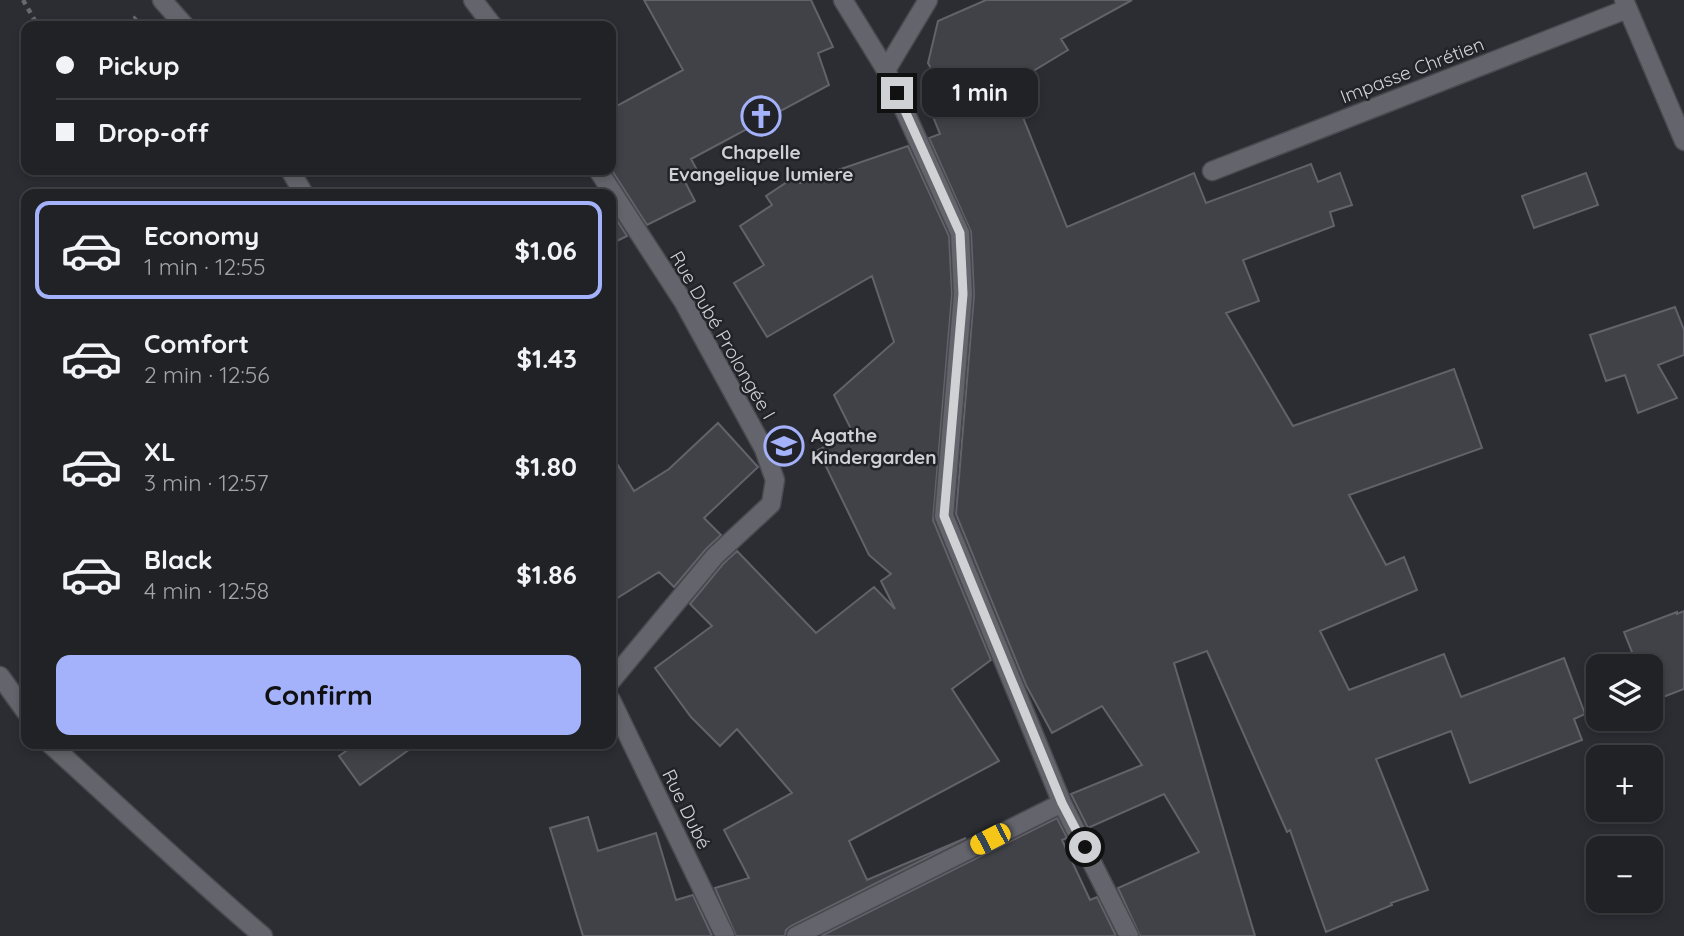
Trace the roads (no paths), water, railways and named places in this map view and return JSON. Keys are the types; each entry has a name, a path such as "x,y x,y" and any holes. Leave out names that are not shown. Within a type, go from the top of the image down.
{"street":[{"path":"162,0 181,21"},
{"path":"473,0 488,21"},
{"path":"842,0 886,70 960,233 963,294 944,516 1062,803 1129,936"},
{"path":"886,70 928,0"},
{"path":"1625,4 1684,141"},
{"name":"Impasse Chrétien","path":"1212,171 1625,4"},
{"name":"Rue Dubé Prolongée I","path":"616,198 683,301 764,449 775,480 771,504 715,556 616,675"},
{"path":"0,676 21,705"},
{"name":"Rue Dubé","path":"616,710 725,936"},
{"path":"56,749 263,936"},
{"path":"796,936 1062,803"}],"place":[{"name":"Chapelle Evangelique lumiere","path":"761,116"},
{"name":"Agathe Kindergarden","path":"784,446"}]}
